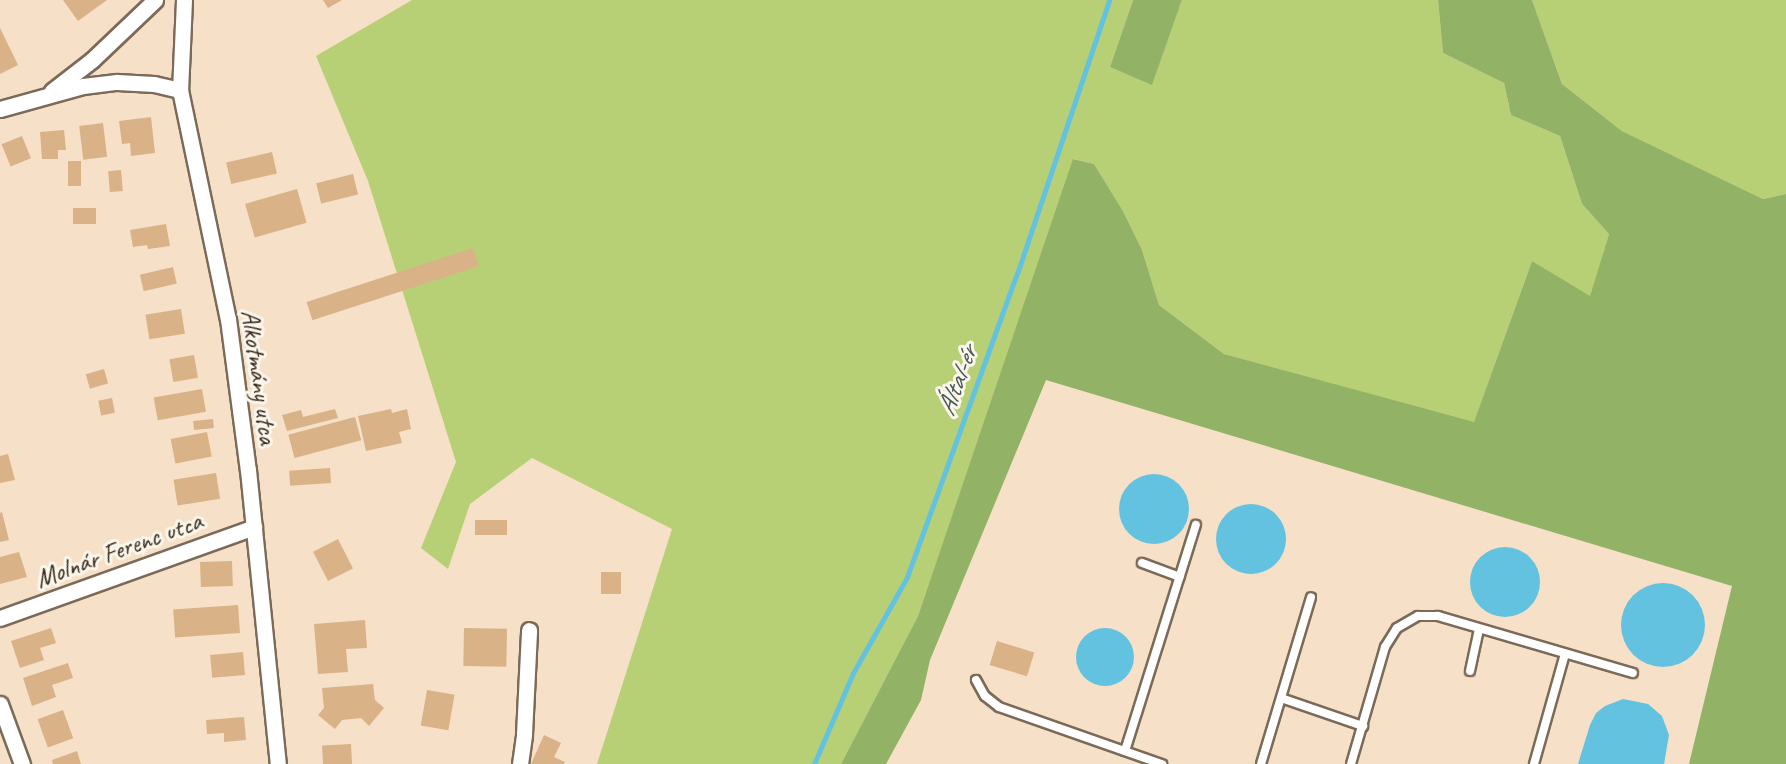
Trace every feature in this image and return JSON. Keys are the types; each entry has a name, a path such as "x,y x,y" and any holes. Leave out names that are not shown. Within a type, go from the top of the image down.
{"street":[{"path":"47,94 92,60 155,0"},
{"name":"Alkotmány utca","path":"184,0 180,90 228,319 254,527 278,764"},
{"path":"0,109 47,94 83,86 117,82 154,84 180,90"},
{"name":"Molnár Ferenc utca","path":"0,618 254,527"},
{"path":"520,764 524,734 529,630"},
{"path":"0,704 22,764"}],"lane":[{"path":"1125,751 1196,525"},
{"path":"1142,563 1180,577"},
{"path":"1261,764 1311,597"},
{"path":"1351,764 1385,647 1397,628 1412,619 1428,614 1633,673"},
{"path":"1470,671 1479,629"},
{"path":"1534,764 1565,654"},
{"path":"976,680 985,696 999,707 1162,764"},
{"path":"1281,698 1363,726"}],"green space":[{"path":"412,0 1133,0 1110,67 1152,84 1182,0 1438,0 1443,53 1504,83 1511,115 1560,136 1582,204 1609,234 1590,297 1532,261 1474,423 1224,354 1159,305 1142,250 1123,211 1094,164 1074,159 918,616 841,764 597,764 672,529 532,458 470,504 448,569 421,548 456,462 368,181 316,56"},
{"path":"1133,0 1182,0 1152,85 1110,67"},
{"path":"1438,0 1532,0 1562,84 1622,131 1763,199 1786,194 1786,764 1689,764 1732,586 1046,380 930,660 921,700 886,764 841,764 918,616 1073,159 1094,164 1123,211 1142,250 1159,305 1224,354 1474,422 1532,261 1590,296 1609,234 1582,204 1560,136 1511,115 1504,83 1443,53"},
{"path":"1532,0 1786,0 1786,194 1763,199 1622,131 1562,84"}],"water":[{"path":"1154,474 1167,477 1179,484 1186,496 1189,509 1186,522 1179,534 1167,541 1154,544 1141,541 1129,534 1122,522 1119,509 1122,496 1129,484 1141,477"},
{"path":"1251,504 1264,507 1276,514 1283,526 1286,539 1283,552 1276,564 1264,571 1251,574 1238,571 1226,564 1219,552 1216,539 1219,526 1226,514 1238,507"},
{"path":"1505,547 1518,550 1530,557 1537,569 1540,582 1537,595 1530,607 1518,614 1505,617 1492,614 1480,607 1473,595 1470,582 1473,569 1480,557 1492,550"},
{"path":"1663,583 1686,590 1698,602 1705,625 1698,648 1686,660 1663,667 1640,660 1628,648 1621,625 1628,602 1640,590"},
{"path":"1105,628 1121,633 1129,641 1134,657 1129,673 1121,681 1105,686 1089,681 1081,673 1076,657 1081,641 1089,633"},
{"path":"1623,699 1648,704 1662,716 1669,735 1664,764 1578,764 1596,713 1605,706"}],"building":[{"path":"63,0 107,0 78,21"},
{"path":"323,0 342,0 328,8"},
{"path":"0,28 18,65 0,74"},
{"path":"151,117 155,153 131,156 130,143 122,144 119,121"},
{"path":"103,123 107,157 83,160 79,126"},
{"path":"64,130 66,150 58,150 58,159 42,159 40,132"},
{"path":"22,136 31,158 11,166 2,144"},
{"path":"272,152 277,173 231,184 226,163"},
{"path":"68,161 81,161 81,186 68,186"},
{"path":"121,170 123,191 110,192 108,171"},
{"path":"353,174 358,194 321,204 316,183"},
{"path":"297,189 307,223 255,238 245,204"},
{"path":"73,208 96,208 96,224 73,224"},
{"path":"166,224 170,246 148,249 147,245 133,247 130,230"},
{"path":"473,248 479,266 312,320 307,302"},
{"path":"173,267 177,284 144,291 140,275"},
{"path":"181,309 185,334 149,339 145,315"},
{"path":"194,355 198,378 173,382 169,359"},
{"path":"104,369 108,383 90,389 86,374"},
{"path":"202,389 206,412 158,420 154,398"},
{"path":"112,398 115,413 101,415 98,401"},
{"path":"335,409 338,418 287,431 282,415 301,410 303,417"},
{"path":"391,409 392,413 407,409 411,429 399,432 402,443 366,451 358,416"},
{"path":"355,417 361,440 295,458 288,435"},
{"path":"213,419 214,428 194,430 193,421"},
{"path":"207,432 212,457 175,464 171,439"},
{"path":"8,454 15,480 0,483 0,456"},
{"path":"330,468 331,483 290,486 289,471"},
{"path":"216,473 220,499 178,505 174,480"},
{"path":"2,512 9,540 0,542 0,513"},
{"path":"475,520 507,520 507,535 475,535"},
{"path":"338,539 353,568 328,581 313,552"},
{"path":"19,552 27,577 0,584 0,557"},
{"path":"232,561 233,586 201,587 200,562"},
{"path":"601,572 621,572 621,594 601,594"},
{"path":"238,605 240,633 175,637 173,610"},
{"path":"365,620 367,648 346,649 348,672 318,674 314,624"},
{"path":"51,628 56,643 40,648 44,660 20,668 11,641"},
{"path":"464,628 507,629 506,667 463,666"},
{"path":"997,641 1034,652 1027,676 990,665"},
{"path":"243,652 245,675 212,678 210,655"},
{"path":"68,663 73,678 52,685 56,697 32,706 23,678"},
{"path":"373,684 375,700 384,708 369,726 361,718 342,720 335,729 318,715 324,708 322,688"},
{"path":"427,690 455,695 448,730 421,725"},
{"path":"63,710 73,738 48,747 38,719"},
{"path":"244,717 246,740 224,742 224,733 207,734 206,720"},
{"path":"544,735 561,743 554,757 565,762 564,764 531,764"},
{"path":"351,744 352,764 323,764 322,746"},
{"path":"77,751 81,764 53,764 52,760"}],"waterway":[{"name":"Által-ér","path":"814,764 853,673 907,577 1018,271 1109,0"}]}
